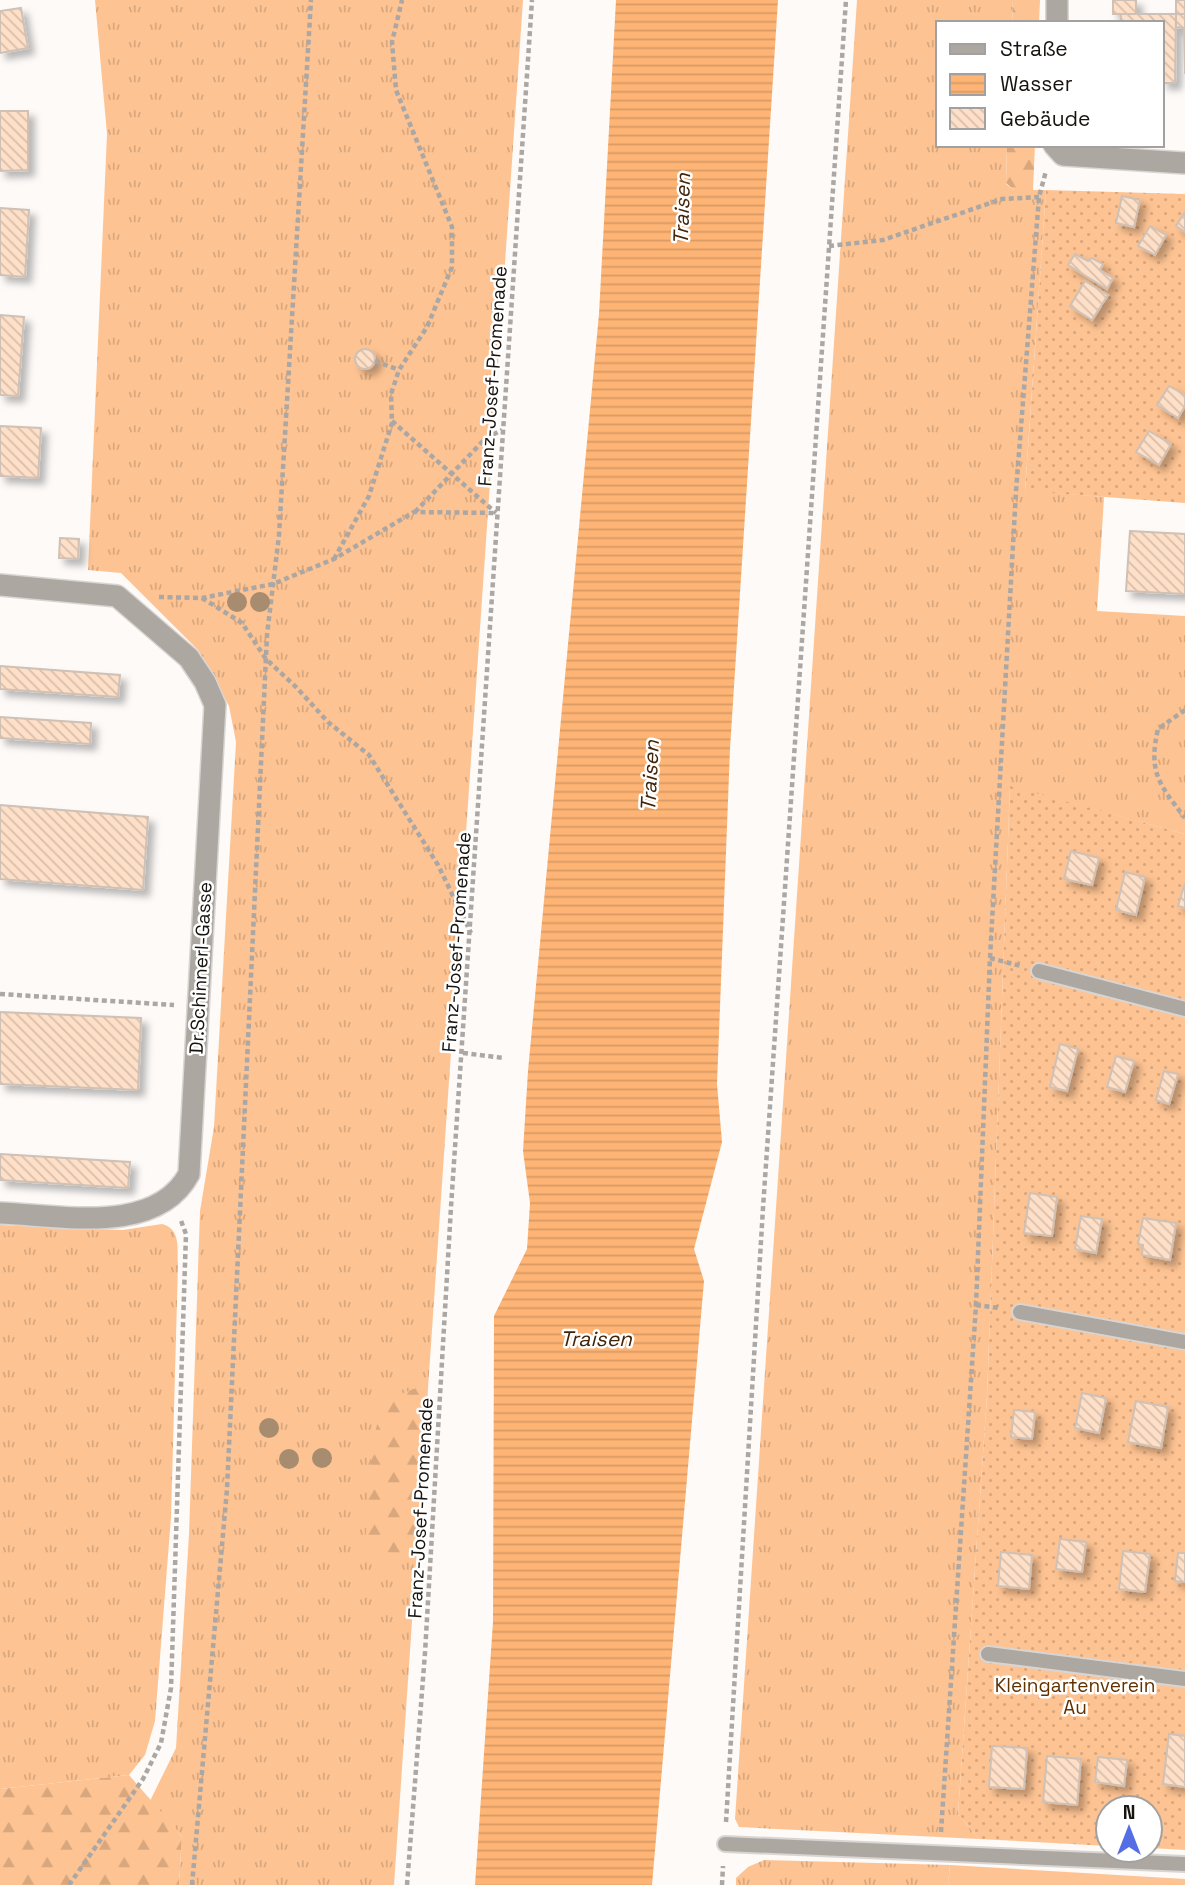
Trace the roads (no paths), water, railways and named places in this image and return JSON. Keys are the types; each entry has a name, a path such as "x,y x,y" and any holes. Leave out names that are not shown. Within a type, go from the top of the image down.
{"street":[{"path":"1057,0 1057,21"},
{"path":"1056,147 1063,155 1086,158 1185,163"},
{"name":"Dr.Schinnerl-Gasse","path":"0,585 117,596 188,658 205,682 215,705 188,1174 173,1198 151,1210 125,1217 0,1213"}],"lane":[{"path":"1039,971 1185,1009"},
{"path":"1020,1312 1185,1342"},
{"path":"988,1654 1185,1679"},
{"path":"725,1844 1185,1864"}],"water":[{"name":"Traisen","path":"616,0 778,0 730,749 717,1084 722,1142 694,1249 704,1281 652,1885 475,1885 493,1622 494,1316 527,1249 530,1203 523,1151 528,1071 599,314"}],"park label":[{"name":"Kleingartenverein Au","path":"1075,1696"}]}
